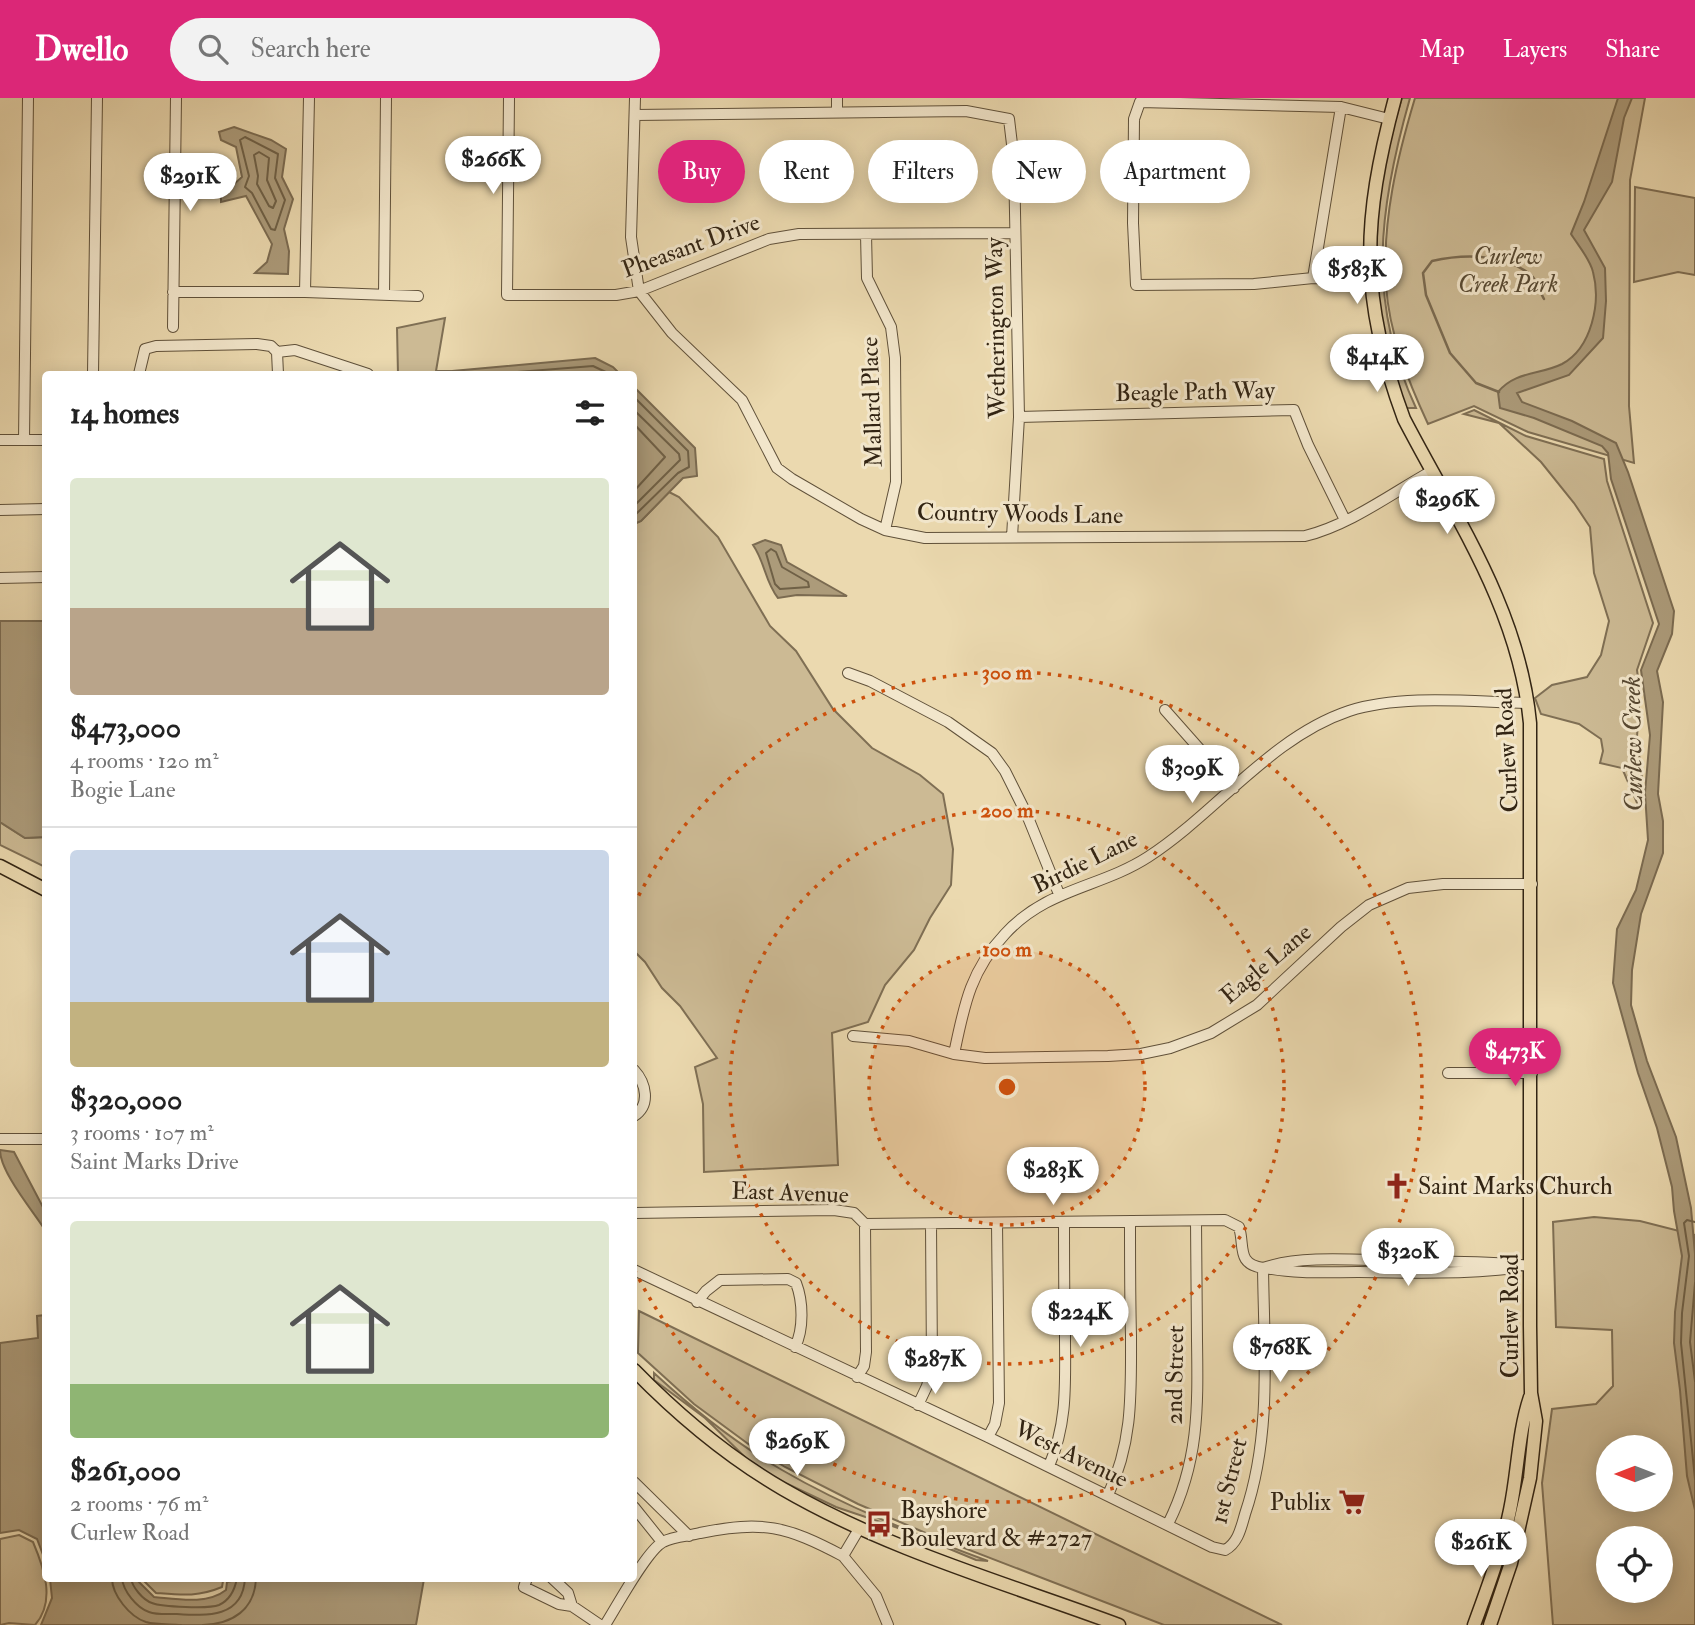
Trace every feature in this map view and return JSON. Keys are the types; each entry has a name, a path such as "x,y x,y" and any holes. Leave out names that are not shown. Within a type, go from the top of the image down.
{"main road":[{"name":"Curlew Road","path":"1395,98 1372,199 1370,280 1377,328 1404,419 1504,611 1522,664 1531,743 1531,1393 1536,1421 1525,1507 1511,1563 1490,1625"},
{"path":"0,866 42,888"},
{"path":"637,1373 695,1427 747,1465 781,1488 859,1529 1119,1625"},
{"name":"Curlew Road","path":"1474,1625 1504,1538 1516,1478 1522,1422 1531,1393"},
{"path":"1481,1625 1498,1580 1504,1538"}],"street":[{"path":"24,440 28,98"},
{"path":"93,371 97,98"},
{"path":"173,327 176,98"},
{"path":"305,292 309,98"},
{"path":"384,295 386,98"},
{"name":"Pheasant Drive","path":"509,98 507,295 616,295 639,291 769,239 799,234 1015,233"},
{"name":"Country Woods Lane","path":"635,98 631,237 639,291 672,333 742,400 777,468 792,480 885,530 925,538 1305,536 1345,520 1432,471"},
{"path":"635,115 837,112 837,98"},
{"path":"1370,280 1313,278 1254,284 1136,285 1133,223 1134,119 1140,102 1341,107 1389,119"},
{"path":"1313,278 1341,107"},
{"name":"Wetherington Way","path":"837,112 966,111 1009,119 1014,161 1019,416 1012,537"},
{"name":"Mallard Place","path":"866,234 867,278 891,327 895,358 896,482 885,530"},
{"path":"173,292 305,292 418,296"},
{"path":"140,371 145,349 156,346 257,344 271,346 277,352 278,371"},
{"path":"277,352 295,350 359,371"},
{"name":"Beagle Path Way","path":"1019,416 1294,410 1345,520"},
{"path":"0,440 42,440"},
{"path":"0,510 42,509"},
{"path":"0,578 42,578"},
{"path":"848,673 870,681 948,722 992,753 1005,771 1027,815 1059,894"},
{"name":"Birdie Lane","path":"954,1054 974,977 987,953 1023,917 1059,894 1111,875 1150,856 1177,837 1300,734 1346,712 1394,702 1528,703"},
{"path":"1165,710 1234,788"},
{"name":"Eagle Lane","path":"852,1036 909,1041 954,1054 985,1058 1108,1056 1141,1054 1170,1048 1211,1034 1257,1005 1341,927 1369,905 1408,888 1443,884 1532,884"},
{"path":"1448,1073 1532,1073"},
{"path":"637,1074 644,1088 645,1104 637,1114"},
{"path":"0,1139 42,1139"},
{"name":"East Avenue","path":"637,1213 834,1210 854,1213 865,1224 1225,1220 1239,1227 1243,1255 1247,1263 1263,1268"},
{"name":"2nd Street","path":"1168,1524 1182,1497 1196,1432 1196,1221"},
{"path":"1049,1466 1063,1423 1065,1389 1063,1222"},
{"path":"1108,1495 1120,1469 1128,1437 1131,1405 1130,1222"},
{"path":"988,1437 995,1424 999,1403 997,1223"},
{"path":"857,1377 864,1366 866,1352 865,1224"},
{"path":"918,1405 932,1366 931,1224"},
{"path":"1263,1268 1282,1261 1361,1260 1492,1262 1531,1266"},
{"name":"1st Street","path":"1225,1550 1233,1546 1240,1530 1259,1468 1264,1417 1263,1268"},
{"name":"West Avenue","path":"637,1272 1049,1466 1212,1547 1225,1550"},
{"path":"697,1302 720,1280 788,1279 796,1283 800,1292 801,1327 795,1347"},
{"path":"637,1485 689,1535"},
{"path":"637,1511 662,1542"},
{"path":"637,1573 662,1542 743,1525 784,1530 813,1540 843,1556 876,1596 888,1625"},
{"path":"843,1556 859,1529"},
{"path":"526,1582 524,1587 559,1604 572,1606 602,1625 631,1582"},
{"path":"556,1582 568,1593 572,1606"}],"green space":[{"path":"1402,98 1410,98 1399,138 1385,216 1384,292 1400,368 1416,408 1406,408 1392,368 1377,291 1377,215 1382,177"},
{"name":"Curlew Creek Park","path":"1415,98 1645,98 1630,180 1629,406 1634,463 1528,432 1474,406 1428,424 1413,391 1391,321 1385,261 1392,190"},
{"path":"1635,187 1695,198 1695,275 1678,272 1634,282"},
{"path":"445,318 436,371 398,371 397,328"},
{"path":"1474,410 1526,436 1604,459 1607,481 1653,623 1637,670 1640,692 1637,737 1642,807 1637,803 1622,768 1600,763 1603,751 1601,739 1579,724 1541,714 1535,698 1552,685 1587,677 1601,655 1609,621 1594,573 1590,527 1541,462 1499,423 1464,414"},
{"path":"669,492 679,497 718,537 770,626 796,651 833,709 872,748 920,775 943,794 953,849 951,885 914,950 885,985 868,1022 832,1033 838,1165 704,1172 703,1104 695,1067 717,1058 680,1006 662,988 637,954 637,523"},
{"path":"0,822 25,838 42,837 42,866 0,845"},
{"path":"1594,1217 1640,1221 1695,1235 1695,1625 1553,1625 1542,1483 1552,1409 1596,1404 1613,1386 1612,1330 1556,1327 1553,1222"},
{"path":"639,1311 1282,1625 1164,1625 928,1534 858,1504 785,1467 694,1404 638,1353"},
{"path":"654,1373 715,1425 782,1470 857,1509 988,1561 976,1560 904,1530 836,1507 775,1478 750,1462 705,1418 654,1380"},
{"path":"19,1535 33,1542 42,1567 42,1582 46,1584 45,1606 35,1625 0,1625 0,1539"},
{"path":"145,1582 223,1582 222,1587 197,1594 156,1593"}],"water":[{"path":"1618,98 1632,98 1624,118 1612,182 1584,230 1605,268 1603,338 1569,375 1517,393 1522,402 1572,421 1616,443 1674,611 1672,634 1657,671 1663,702 1658,794 1663,821 1663,853 1641,914 1632,970 1631,1005 1647,1061 1676,1137 1691,1208 1695,1254 1695,1510 1687,1476 1674,1343 1682,1256 1672,1187 1613,983 1617,929 1636,890 1648,840 1645,793 1650,735 1641,670 1659,624 1611,479 1608,453 1602,446 1534,418 1500,408 1498,392 1512,380 1562,364 1581,347 1587,336 1595,310 1595,284 1589,262 1571,234"},
{"path":"234,127 271,140 286,149 282,177 293,199 284,229 289,251 288,274 255,273 267,262 272,244 246,196 221,202 221,196 242,177 236,147 221,140 219,132"},
{"path":"595,358 617,371 453,371"},
{"path":"637,390 695,448 697,476 683,478 637,523"},
{"path":"765,540 781,545 787,562 847,596 797,595 778,598 753,545"},
{"path":"0,621 42,621 42,837 25,838 0,822"},
{"path":"0,1150 14,1152 42,1205 42,1226 11,1180 1,1159"},
{"path":"42,1315 42,1552 37,1539 19,1530 0,1533 0,1343 38,1338 37,1316"},
{"path":"50,1582 139,1582 154,1597 192,1600 218,1595 226,1590 227,1582 423,1582 416,1625 41,1625 52,1598"}],"waterway":[{"path":"1499,392 1476,383 1450,353 1426,295 1423,273 1432,261 1470,257 1496,259 1531,275 1544,299"}],"place":[{"name":"Saint Marks Church","path":"1397,1186"},
{"name":"Publix","path":"1352,1502"},
{"name":"Bayshore Boulevard & #2727","path":"879,1524"}],"water label":[{"name":"Curlew Creek","path":"1633,744"}]}
